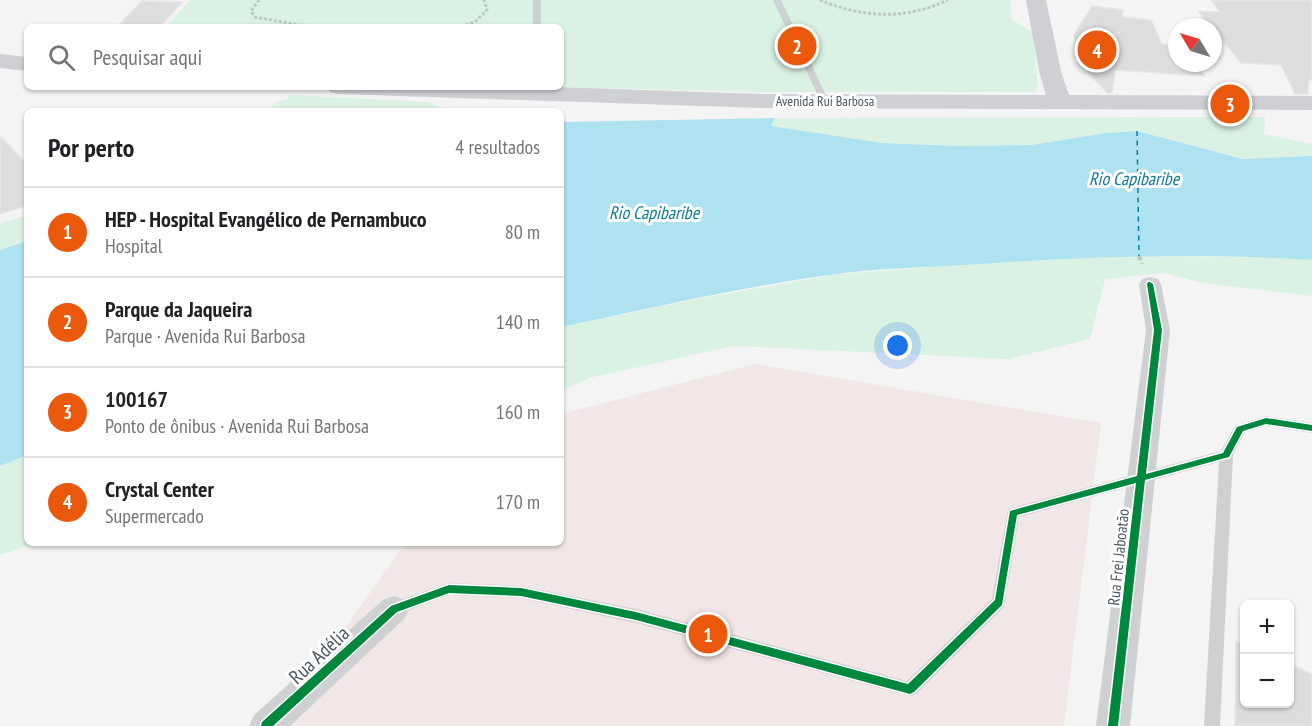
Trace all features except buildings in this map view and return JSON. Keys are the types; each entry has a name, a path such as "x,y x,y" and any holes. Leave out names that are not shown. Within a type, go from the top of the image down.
{"main road":[{"path":"1036,0 1050,71 1059,100"},
{"path":"0,61 24,64"},
{"name":"Avenida Rui Barbosa","path":"538,90 762,101 1059,100 1312,103"}],"street":[{"name":"Rua Frei Jaboatão","path":"1113,726 1158,330 1150,284"},
{"name":"Rua Adélia","path":"266,726 394,609"}],"lane":[{"path":"537,0 537,24"},
{"path":"777,0 824,100"},
{"path":"1212,726 1226,455 1240,429 1266,420 1312,428"},
{"path":"394,609 449,589 521,592 647,618 909,689 999,602 1013,513 1226,455"}],"path":[{"path":"259,0 251,11 255,17 294,24"},
{"path":"467,24 482,16 487,10 484,0"},
{"path":"819,0 851,11 897,15 925,11 948,0"}],"shaded area":[{"path":"755,364 1101,423 1064,726 276,726 403,546 564,546 564,413"}],"green space":[{"path":"190,0 1010,0 1012,20 1033,32 1038,87 1035,92 752,92 564,87 564,24 169,24"},
{"path":"290,95 428,102 443,108 272,108 275,102 287,100"},
{"path":"1265,117 1264,134 1312,144 1312,156 1243,159 1137,131 1106,133 1031,145 958,146 882,143 770,126 775,118"},
{"path":"24,217 24,242 0,250 0,223"},
{"path":"1139,256 1267,257 1312,260 1312,296 1203,283 1164,273 1105,279 1090,339 1008,359 733,346 589,378 564,390 564,326 697,299 838,274 1017,261"},
{"path":"24,456 24,546 28,546 0,555 0,466"}],"water":[{"name":"Rio Capibaribe","path":"775,118 771,126 882,143 958,146 1031,145 1106,133 1137,131 1243,159 1312,156 1312,260 1225,256 1138,257 868,270 733,291 564,326 564,122"},
{"path":"24,242 24,456 0,466 0,250"}],"ferry route":[{"path":"1137,131 1139,256"}],"cycle path":[{"path":"1113,726 1158,330 1150,284"},
{"path":"266,726 394,609 449,589 521,592 636,616 910,689 999,602 1013,513 1226,455 1240,429 1266,421 1312,428"}],"place":[{"name":"Parque da Jaqueira","path":"797,46"},
{"name":"Crystal Center","path":"1097,50"},
{"name":"100167","path":"1230,104"},
{"name":"HEP - Hospital Evangélico de Pernambuco","path":"708,634"}]}
